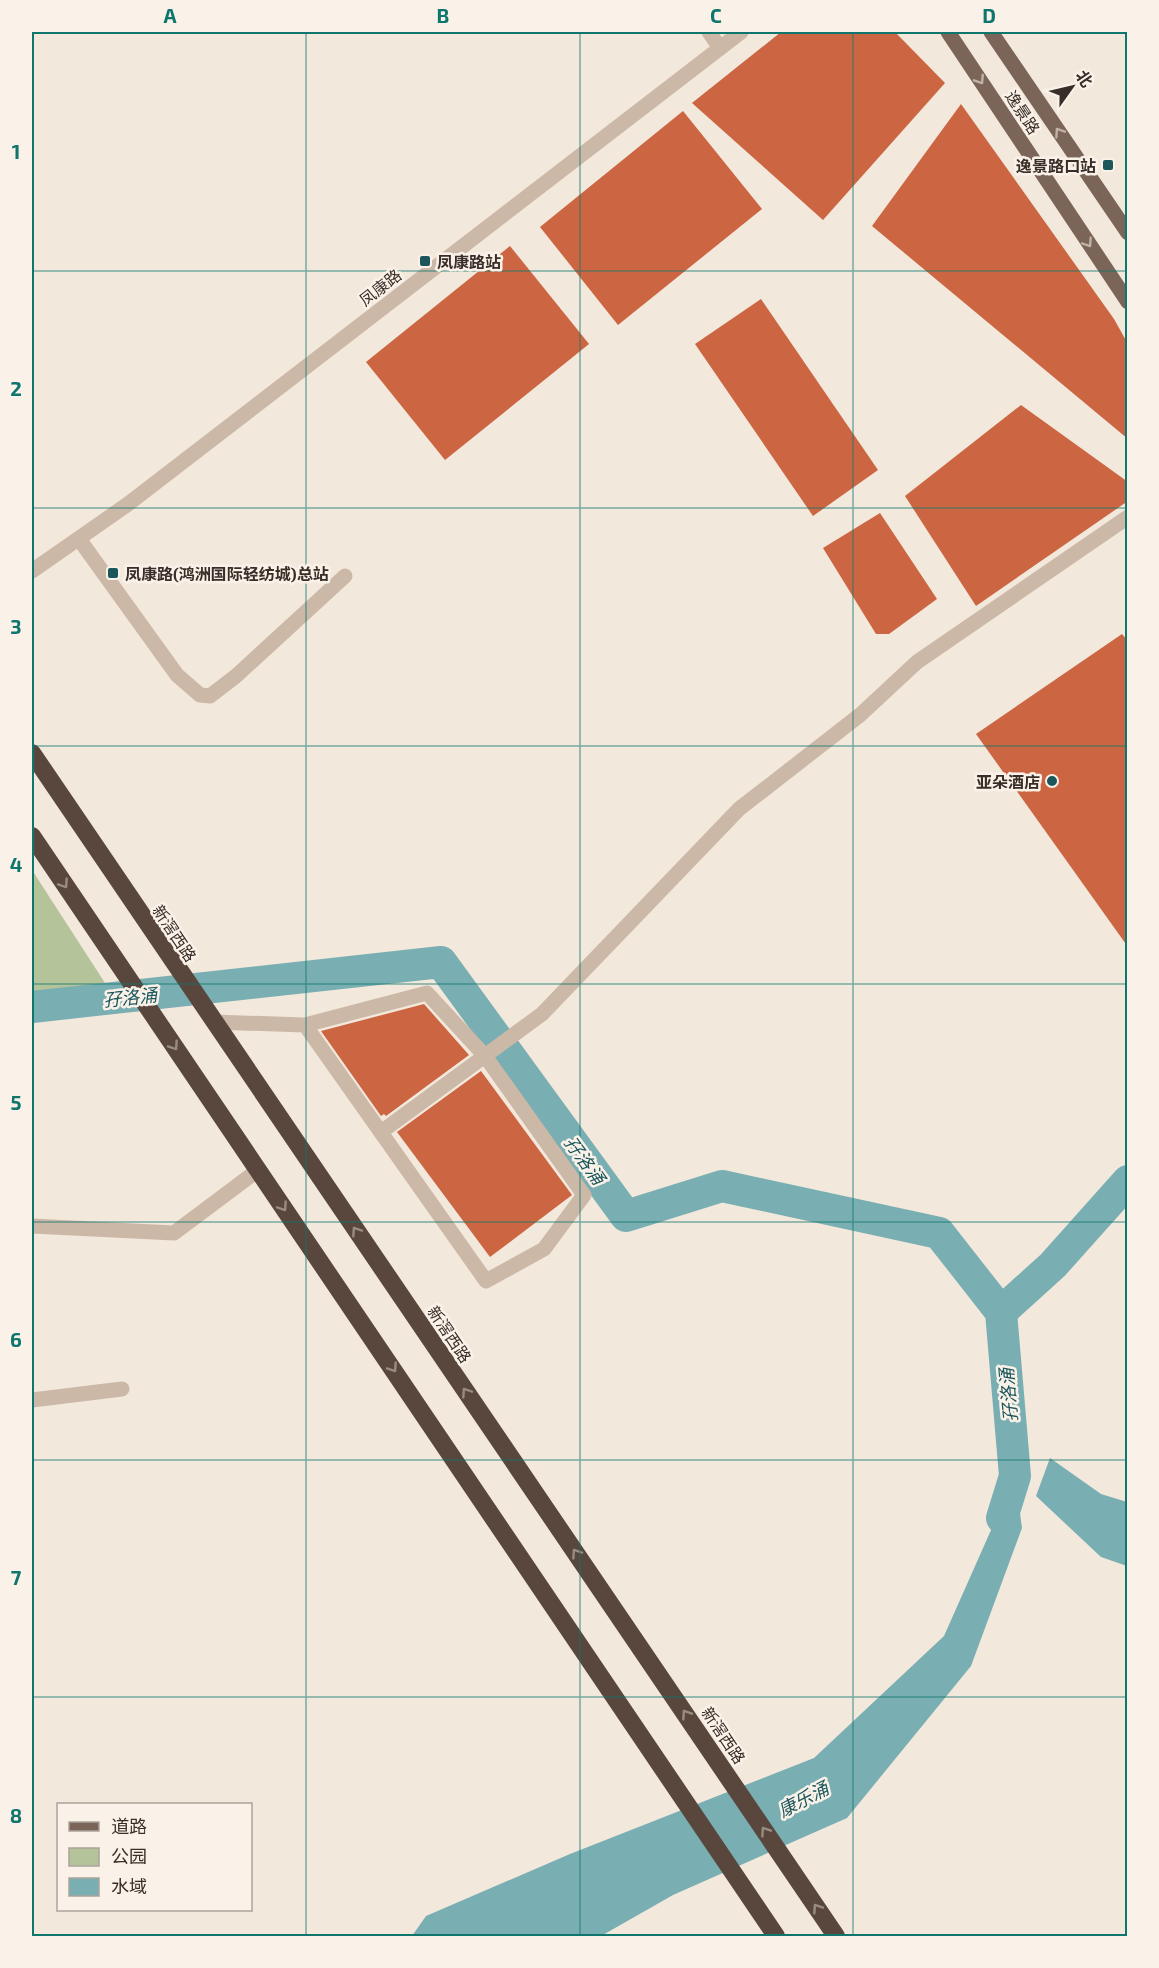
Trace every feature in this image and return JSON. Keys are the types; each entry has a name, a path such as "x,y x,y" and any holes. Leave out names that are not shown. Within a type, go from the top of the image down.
{"highway":[{"name":"新滘西路","path":"32,753 836,1936"},
{"path":"32,836 776,1936"}],"main road":[{"name":"逸景路","path":"948,32 1128,302"},
{"name":"逸景路","path":"994,33 1128,233"}],"street":[{"path":"709,32 720,48"},
{"name":"凤康路","path":"34,572 741,32"},
{"path":"381,1132 542,1014 739,809 860,715 917,663 1128,517"},
{"path":"79,539 177,675 195,691 210,696 236,676 345,576"},
{"path":"213,1022 305,1024 427,993 484,1056 584,1195 544,1249 486,1281 305,1024"},
{"path":"32,1226 174,1233 258,1170"},
{"path":"32,1400 122,1389"}],"green space":[{"path":"32,870 105,983 32,995"}],"water":[{"path":"1050,1458 1101,1494 1127,1502 1127,1566 1101,1557 1036,1496"},
{"name":"康乐涌","path":"1015,1476 1022,1528 971,1666 847,1818 673,1895 601,1936 412,1936 426,1916 570,1854 814,1758 944,1636"}],"building":[{"path":"781,32 895,32 945,83 823,220 692,103"},
{"path":"961,104 1114,319 1128,344 1128,439 872,226"},
{"path":"683,111 762,209 618,325 540,227"},
{"path":"510,246 589,344 445,460 366,362"},
{"path":"761,299 878,470 813,516 695,344"},
{"path":"1021,405 1128,482 1128,501 976,606 905,496"},
{"path":"880,513 937,599 889,634 876,634 823,548"},
{"path":"1122,634 1128,641 1128,947 976,734"},
{"path":"424,1004 469,1055 386,1116 384,1114 381,1116 321,1031"},
{"path":"481,1071 572,1195 490,1257 397,1132"}],"waterway":[{"name":"孖洛涌","path":"32,1007 441,962 626,1216 722,1186 939,1233 1001,1312 1015,1476 1002,1518"},
{"path":"1001,1312 1053,1265 1128,1181"}],"place":[{"name":"逸景路口站","path":"1108,165"},
{"name":"凤康路站","path":"425,261"},
{"name":"凤康路(鸿洲国际轻纺城)总站","path":"113,573"},
{"name":"亚朵酒店","path":"1052,781"}]}
